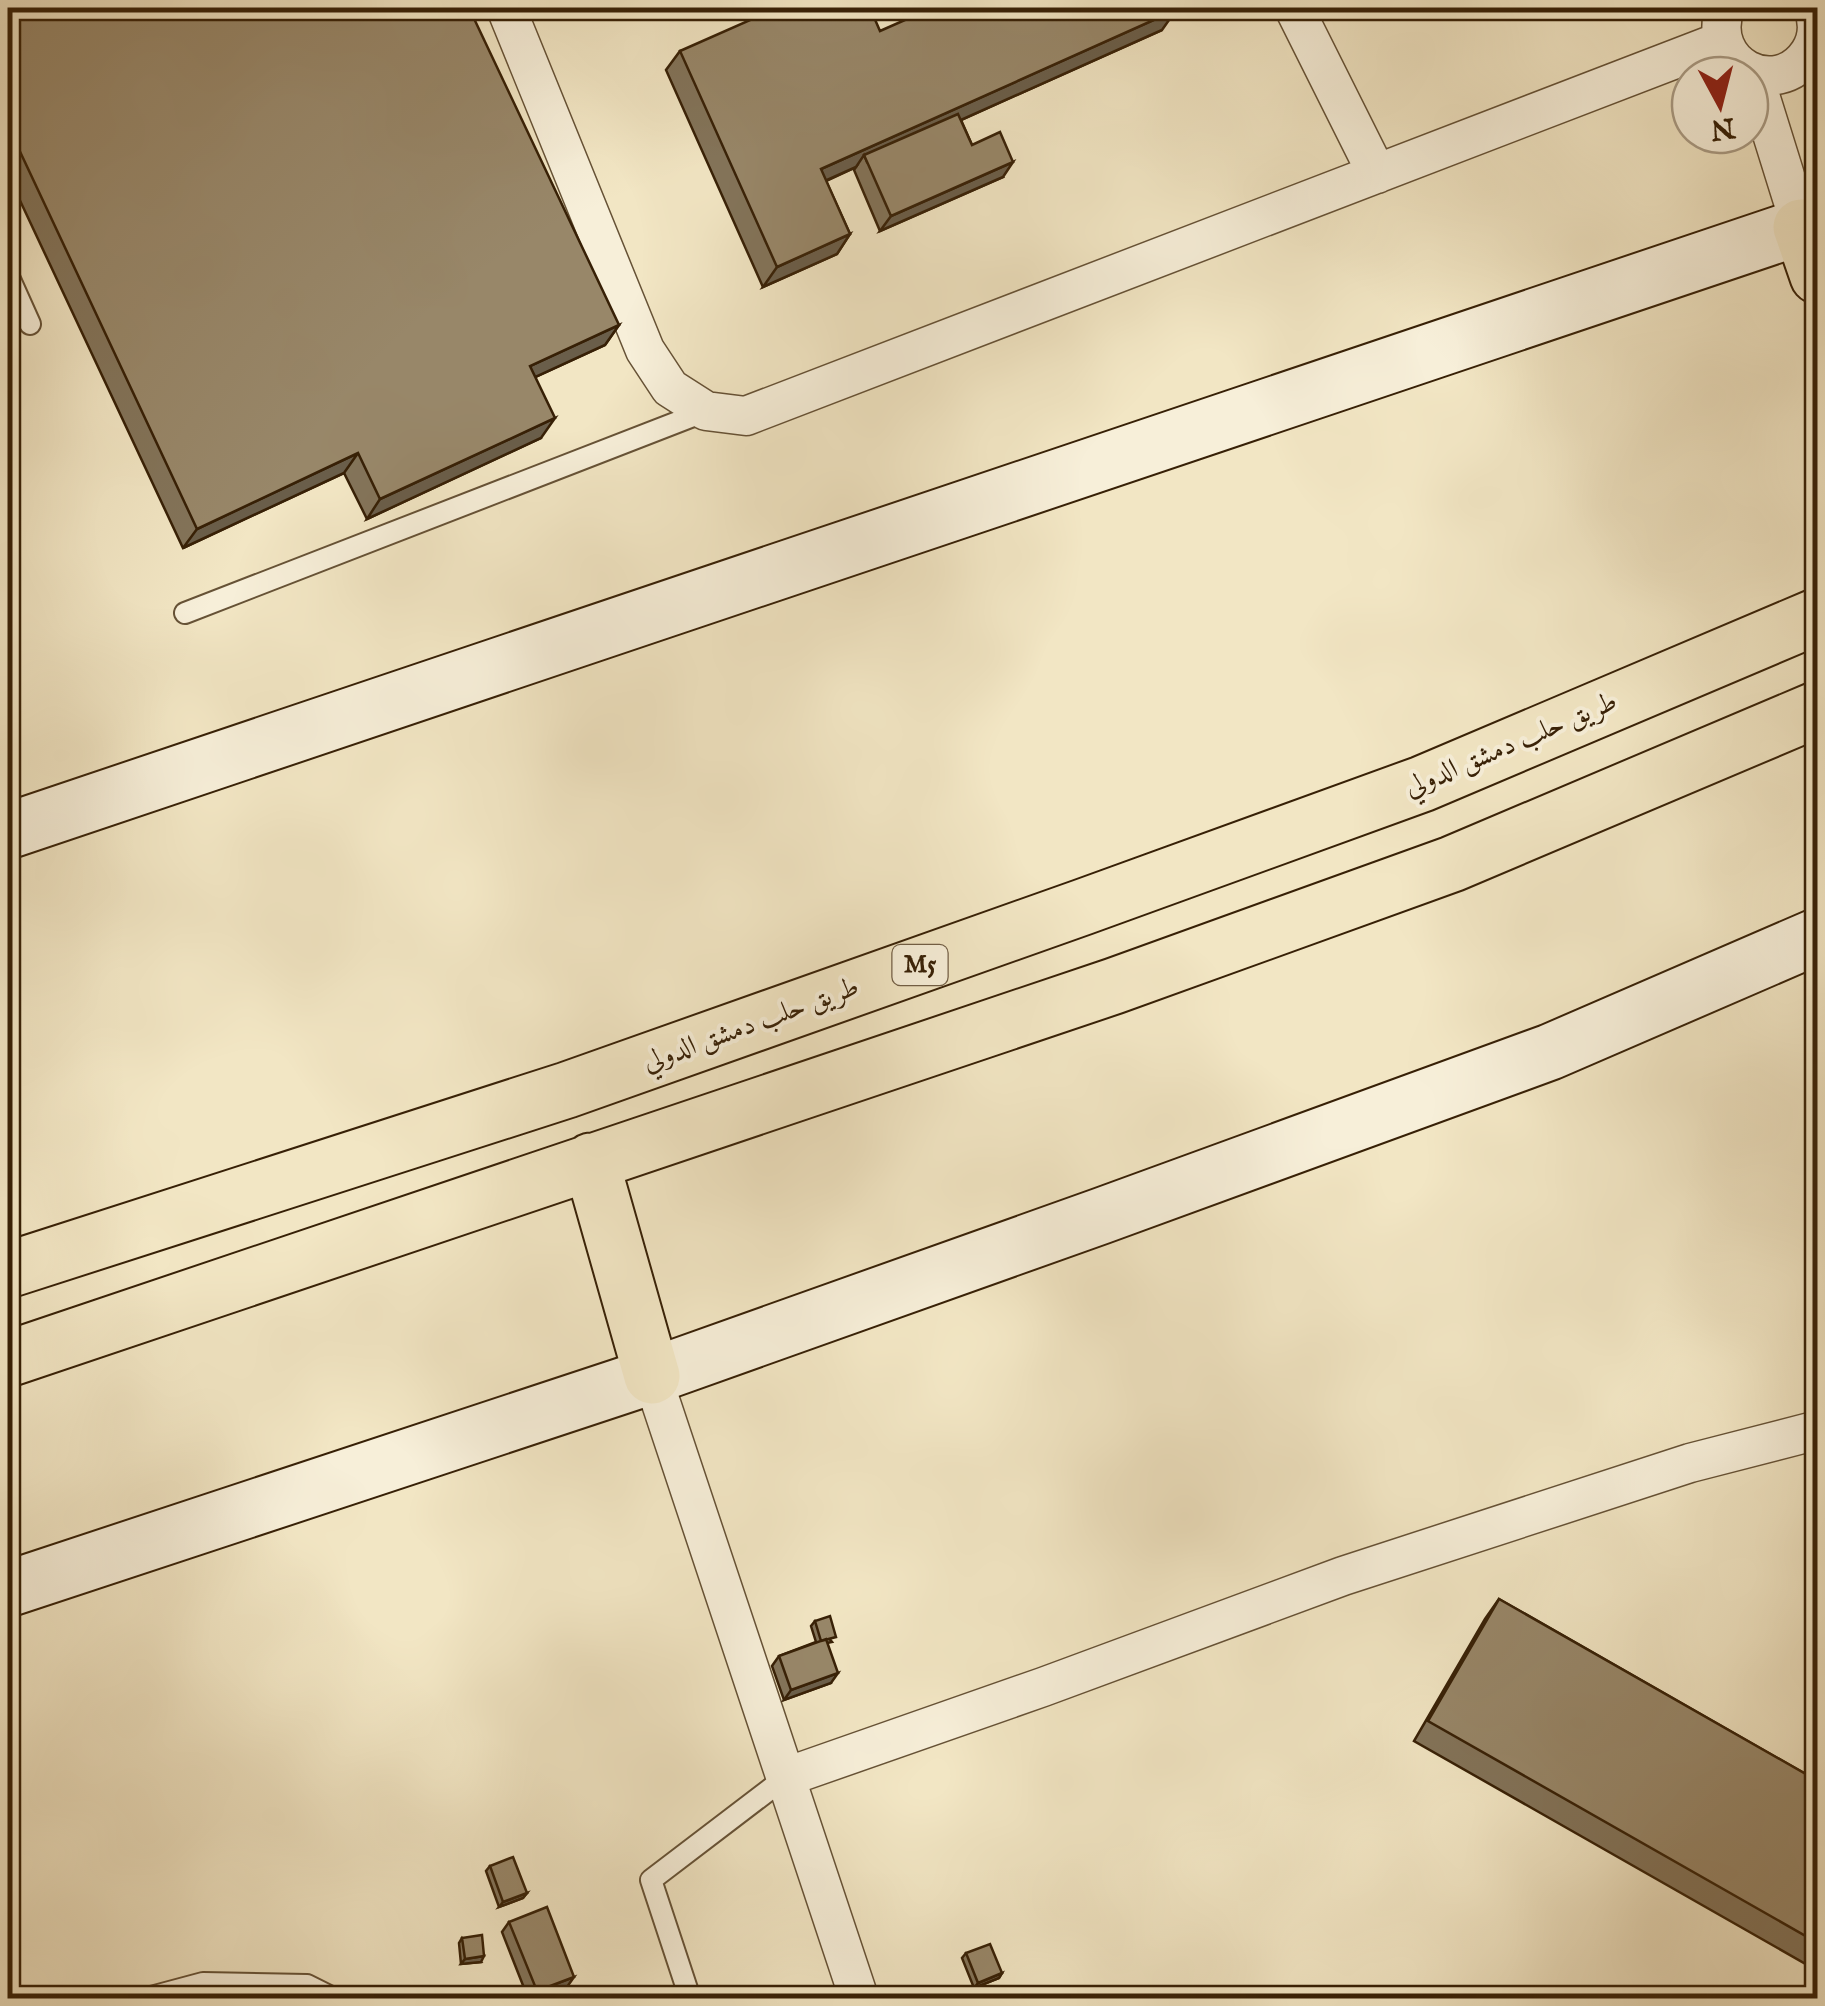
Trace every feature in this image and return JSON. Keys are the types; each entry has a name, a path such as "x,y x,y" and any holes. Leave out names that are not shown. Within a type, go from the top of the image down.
{"highway":[{"name":"طريق حلب دمشق الدولي","path":"8,1270 566,1090 1101,900 1422,784 1818,616"},
{"path":"8,1359 1114,986 1452,864 1818,709"},
{"path":"591,1162 652,1376"}],"main road":[{"path":"8,831 1812,241"},
{"path":"8,1590 652,1376 1550,1052 1818,936"}],"street":[{"path":"506,8 646,350 670,388 706,411 746,416 1377,174 1723,24 1729,55"},
{"path":"1294,8 1377,174"},
{"path":"1770,76 1789,71 1811,76 1817,30 1815,12"},
{"path":"1770,121 1812,241"},
{"path":"652,1376 859,1998"},
{"path":"786,1777 1343,1576 1690,1463 1818,1430"}],"lane":[{"path":"8,275 30,324"},
{"path":"186,612 706,411"},
{"path":"690,1998 650,1880 786,1777"},
{"path":"147,1998 202,1983 307,1985 333,1998"}],"building":[{"path":"39,8 469,8 619,325 530,366 555,418 380,499 358,453 197,529 8,126 8,22"},
{"path":"777,8 870,8 880,31 932,8 1176,10 821,169 850,234 777,267 680,51"},
{"path":"958,114 972,145 1000,132 1013,162 891,216 864,155"},
{"path":"1499,1599 1818,1781 1818,1943 1428,1721"},
{"path":"830,1616 836,1637 821,1641 815,1621"},
{"path":"826,1639 838,1673 791,1690 779,1656"},
{"path":"513,1857 527,1893 503,1902 490,1866"},
{"path":"547,1907 574,1977 537,1991 509,1922"},
{"path":"482,1935 484,1956 465,1959 462,1938"},
{"path":"990,1944 1002,1973 978,1983 966,1953"}]}
